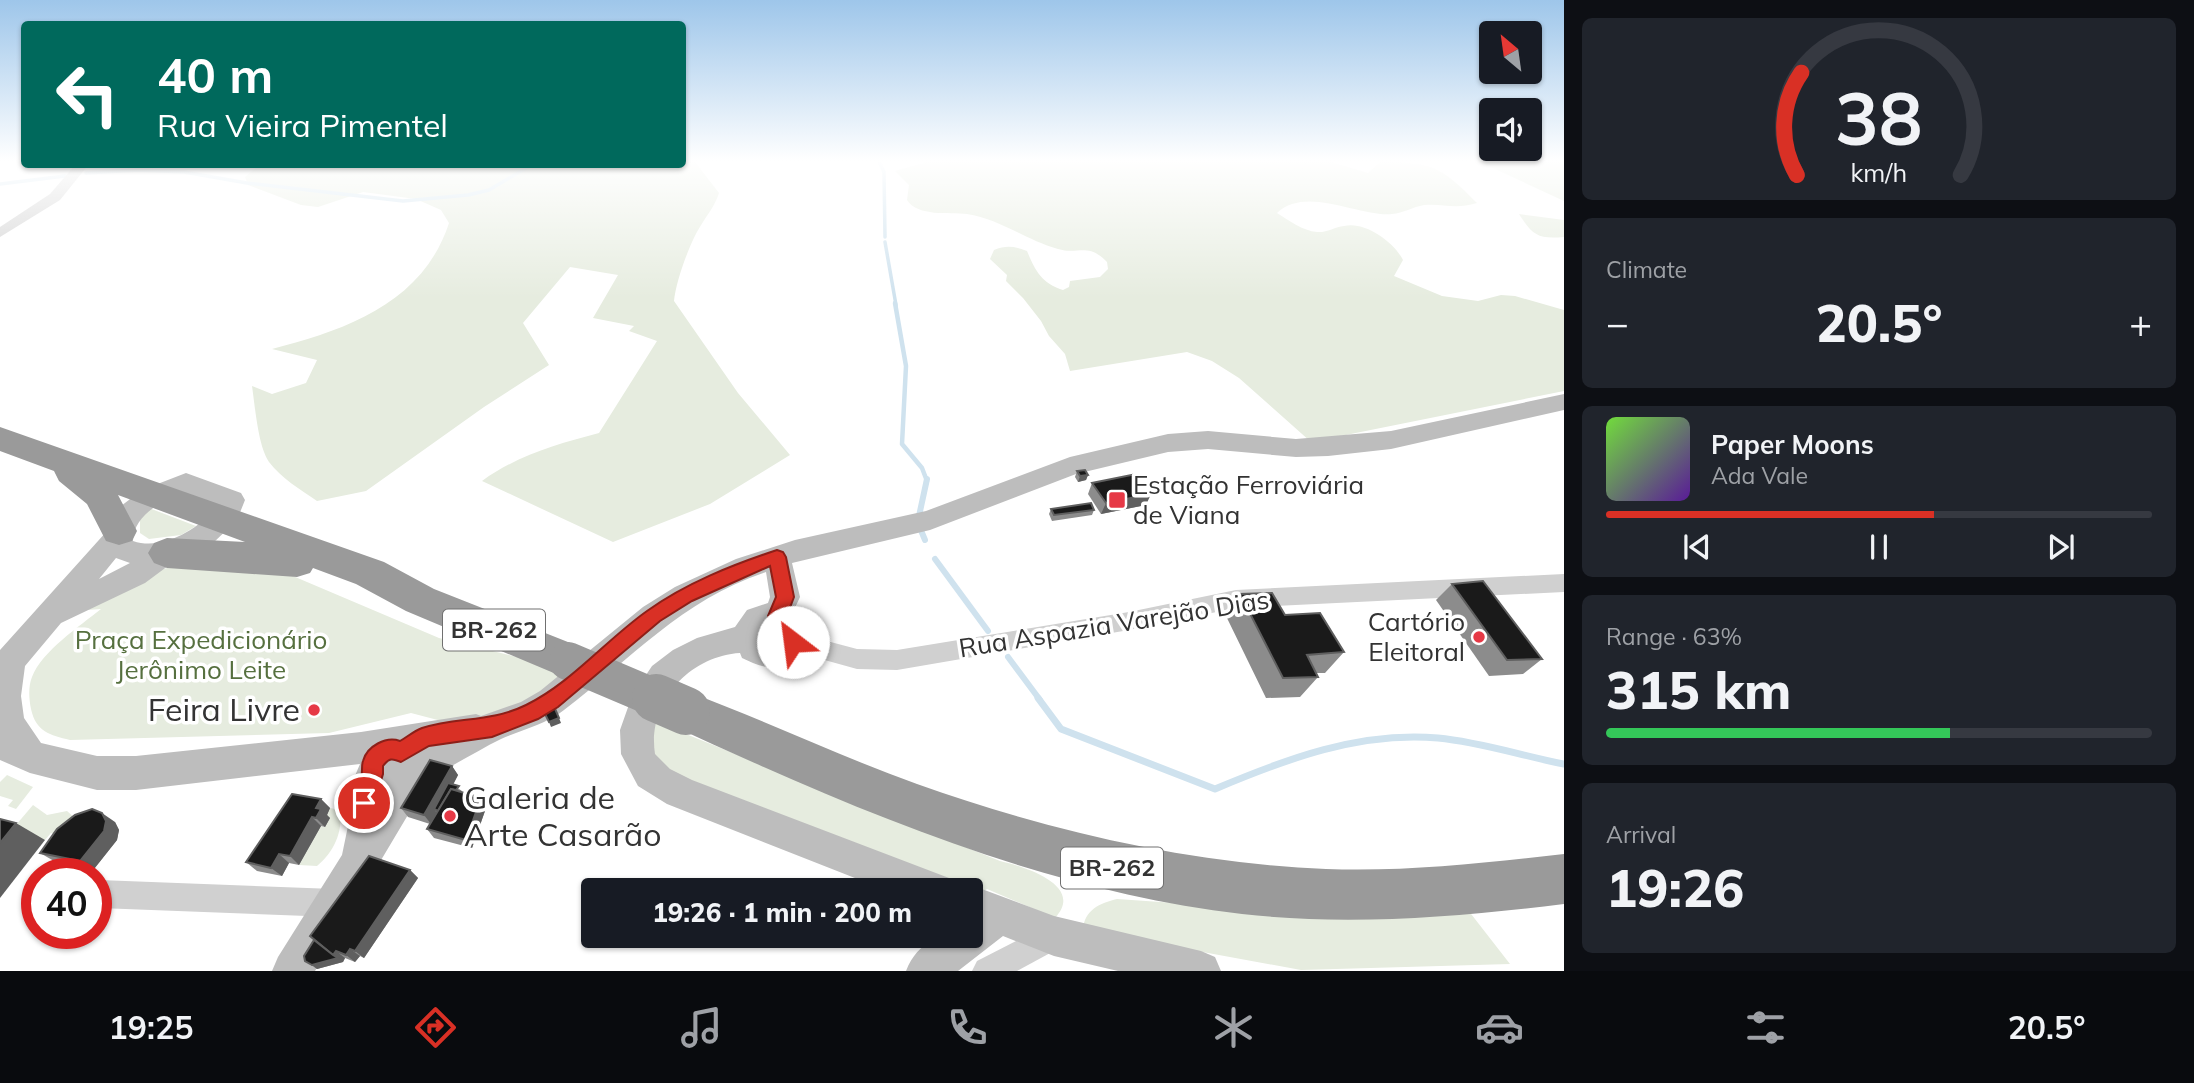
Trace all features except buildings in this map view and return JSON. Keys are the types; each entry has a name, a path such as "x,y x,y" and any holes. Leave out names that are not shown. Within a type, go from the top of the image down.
{"highway":[{"name":"BR-262","path":"0,438 64,461 170,489 227,510 370,573 420,600 686,711 792,759 942,816 1096,864 1224,887 1326,894 1405,894 1564,879"},
{"path":"64,461 71,472 101,496 118,534"},
{"path":"167,553 215,557 257,556 370,573"}],"street":[{"path":"0,233 39,207"},
{"path":"170,489 136,508 118,534 4,673 8,722 15,750 97,773 136,773 298,756 389,758 423,763 492,727 531,713 551,701 654,616 685,596 746,567 777,557 930,520 1046,473 1168,443 1208,440 1296,448 1341,446 1391,440 1564,402"},
{"path":"52,614 135,575 167,553 201,536 227,510"},
{"path":"118,534 119,546 126,553 144,556 167,553"},
{"path":"777,557 785,597 777,616"},
{"name":"Rua Aspazia Varejão Dias","path":"793,642 858,659 897,660 1129,621 1236,599 1564,583"},
{"path":"763,616 777,616 791,625 793,642 787,649 773,655 753,649 747,640 747,631 752,623 763,616"},
{"path":"747,640 736,639 710,646 680,661 663,675 649,694 636,738 638,757 650,774 667,785 903,878"},
{"path":"292,971 341,892 363,842 366,826 364,797 389,758"},
{"path":"112,894 341,892"},
{"path":"926,971 985,910 1054,936 1201,971"},
{"path":"986,971 1054,936"}],"green space":[{"path":"435,207 712,207 689,249 674,301 738,393 790,455 710,504 613,542 482,481 524,457 599,433 657,341 629,331 634,326 593,318 618,275 570,267 523,323 549,365 484,407 366,491 317,501 285,478 265,455 252,386 272,394 306,383 317,360 272,349 354,322 401,293 421,274 437,251 449,223 441,210"},
{"path":"915,207 1286,207 1277,213 1306,230 1324,232 1352,225 1361,227 1378,234 1399,253 1403,260 1394,276 1442,296 1478,301 1501,295 1515,296 1564,310 1564,391 1311,442 1239,378 1212,361 1187,352 1070,371 1065,354 1023,298 1006,281 1007,275 990,259 994,250 1003,247 1027,251 1040,275 1049,284 1063,290 1069,287 1070,281 1100,277 1108,269 1107,262 1094,252 1058,249 979,217"},
{"path":"1348,207 1416,207 1392,214"},
{"path":"1519,214 1564,220 1564,237 1537,234"},
{"path":"149,508 196,526 181,535 149,539 140,533 140,519"},
{"name":"Praça Expedicionário Jerônimo Leite","path":"171,567 274,568 439,638 542,663 575,677 532,703 453,724 411,713 329,733 70,740 40,728 33,717 29,693 32,677 44,658 101,609 87,610 152,572"},
{"path":"649,714 681,732 1035,873 1057,887 1063,896 1062,906 1055,918 987,889 983,892 983,878 932,878 646,763"},
{"path":"7,775 33,787 16,809 8,806 13,800 0,796 0,782"},
{"path":"33,805 47,815 67,811 77,820 62,837 51,833 45,840 10,832"},
{"path":"330,808 340,810 341,818 339,834 333,848 317,866 299,865 321,826 325,827 325,817"},
{"path":"1117,899 1247,908 1461,901 1510,964 1301,970 1083,930 1086,917 1094,908"}],"waterway":[{"path":"885,207 885,237"},
{"path":"885,242 896,305"},
{"path":"895,303 906,366 902,444 922,468 927,480"},
{"path":"919,516 927,480"},
{"path":"920,528 925,540"},
{"path":"935,559 988,631"},
{"path":"1008,657 1040,700"},
{"path":"1038,698 1061,729 1215,789 1296,758 1352,743 1380,739 1409,737 1454,740 1564,764"}],"place":[{"name":"Estação Ferroviária de Viana","path":"1117,500"},
{"name":"Cartório Eleitoral","path":"1479,637"},
{"name":"Feira Livre","path":"314,710"},
{"name":"Galeria de Arte Casarão","path":"450,816"}],"route":[{"path":"364,803 373,774 372,762 382,752 393,749 401,752 425,737 492,727 531,713 551,701 654,616 685,596 746,567 777,557 785,597 777,616 791,625 793,642"}]}
